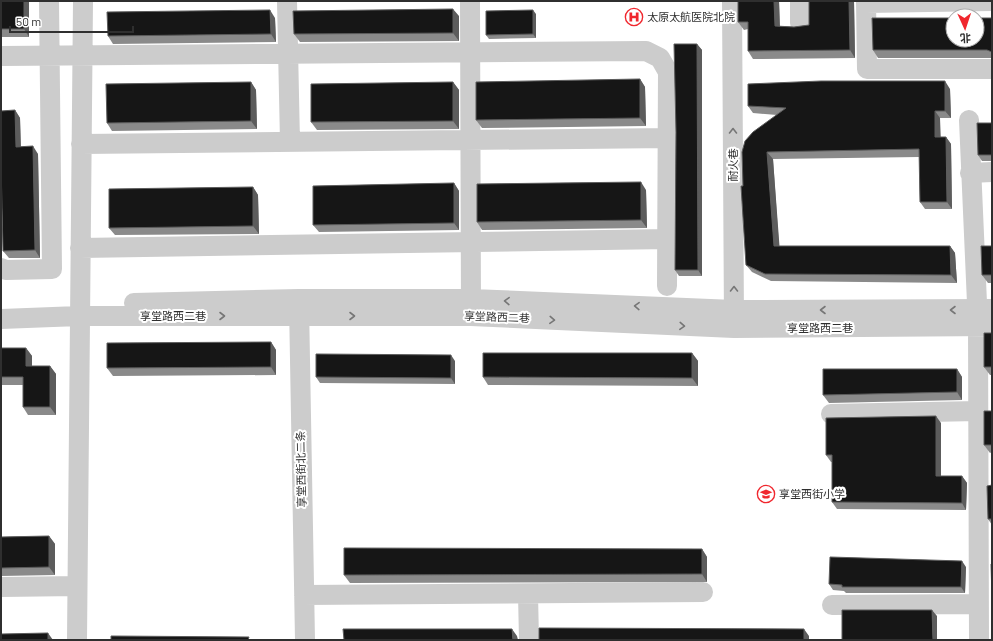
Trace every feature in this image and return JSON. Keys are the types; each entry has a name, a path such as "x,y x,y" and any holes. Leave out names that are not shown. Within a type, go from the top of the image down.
{"street":[{"path":"1,268 6,270 52,269 50,1"},
{"path":"77,640 83,1"},
{"path":"287,1 290,142"},
{"path":"470,1 471,308"},
{"name":"耐火巷","path":"720,1 727,319"},
{"name":"耐火巷","path":"727,319 732,1"},
{"path":"800,1 800,23"},
{"path":"992,1 866,2 867,69 992,69"},
{"path":"1,56 646,51 660,58 668,72 669,138 667,286"},
{"path":"968,120 970,173 985,318 984,386 977,411 985,461 983,614 979,640"},
{"path":"81,144 669,138"},
{"path":"970,173 992,172"},
{"path":"80,248 668,239"},
{"name":"享堂路西二巷","path":"1,305 79,310 471,308 727,319 985,318"},
{"name":"享堂西街北二条","path":"298,308 305,640"},
{"name":"享堂路西二巷","path":"1,319 79,310"},
{"path":"831,414 977,411"},
{"path":"1,588 77,586"},
{"path":"304,595 703,592"},
{"path":"528,594 529,640"},
{"path":"832,605 983,614"}],"building":[{"path":"1,1 24,1 24,29 1,29"},
{"path":"738,1 774,1 775,26 794,27 809,25 809,1 849,1 850,50 748,51 748,22 738,22"},
{"path":"453,9 453,33 294,34 293,11"},
{"path":"270,10 271,34 108,36 107,12"},
{"path":"533,10 533,34 486,35 486,11"},
{"path":"872,18 945,18 945,48 985,48 985,18 992,18 992,52 987,50 873,50"},
{"path":"674,44 697,44 698,270 675,270 676,132"},
{"path":"640,79 640,118 476,120 476,82"},
{"path":"821,81 945,81 945,111 935,111 935,137 946,137 947,202 920,202 919,149 767,152 774,246 950,246 951,275 765,274 746,265 741,186 743,186 742,152 745,141 753,132 786,108 748,106 748,84"},
{"path":"251,82 251,121 107,123 106,84"},
{"path":"453,82 453,121 311,122 311,84"},
{"path":"15,110 16,147 33,146 35,250 3,251 1,111"},
{"path":"977,123 992,123 992,155 978,155"},
{"path":"641,182 641,220 477,222 477,184"},
{"path":"454,183 454,223 313,225 313,186"},
{"path":"253,187 253,226 109,228 109,189"},
{"path":"981,246 992,246 992,275 982,275"},
{"path":"984,333 992,333 992,367 984,367"},
{"path":"271,342 271,367 107,368 107,343"},
{"path":"1,348 26,348 26,366 50,366 50,407 23,407 23,377 1,377"},
{"path":"483,353 692,353 692,378 483,377"},
{"path":"316,354 451,355 451,378 316,377"},
{"path":"823,369 957,369 957,392 823,395"},
{"path":"984,411 992,411 992,445 984,445"},
{"path":"936,416 936,476 962,476 962,503 832,502 832,455 826,455 826,418"},
{"path":"992,485 992,519 988,519 987,486"},
{"path":"49,536 49,567 1,568 1,537"},
{"path":"344,548 702,549 702,574 344,575"},
{"path":"830,557 962,561 961,587 842,587 842,585 829,584"},
{"path":"991,564 992,564 992,598"},
{"path":"842,610 932,610 933,640 842,640"},
{"path":"539,628 804,629 804,640 539,640"},
{"path":"343,629 512,629 513,640 344,640"},
{"path":"48,633 48,640 1,640 1,634"},
{"path":"111,636 249,637 248,640 111,640"}],"place":[{"name":"太原太航医院北院","path":"634,17"},
{"name":"享堂西街小学","path":"766,494"}]}
